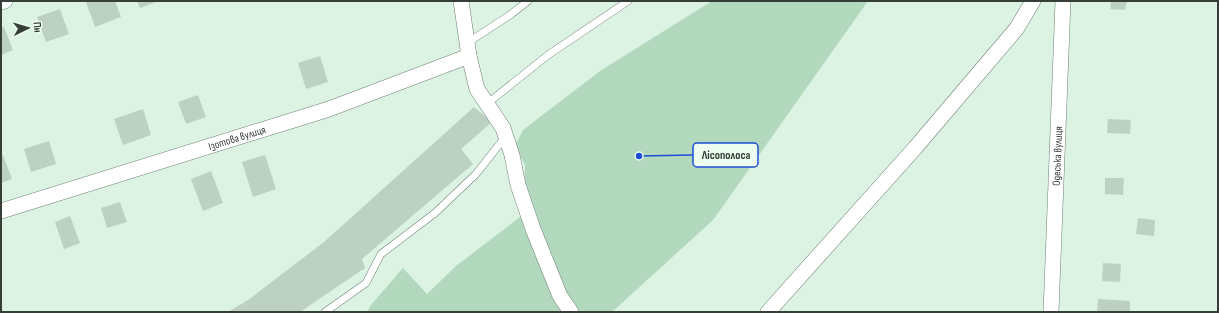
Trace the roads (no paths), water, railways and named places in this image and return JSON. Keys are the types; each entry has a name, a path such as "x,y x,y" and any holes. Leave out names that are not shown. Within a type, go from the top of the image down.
{"street":[{"path":"1,2 5,1"},
{"path":"461,1 468,50 477,89 488,103 503,128 518,185 533,229 560,296 571,312"},
{"path":"768,312 915,148 1017,28 1033,1"},
{"name":"Одеська вулиця","path":"1050,312 1063,1"},
{"name":"Ізотова вулиця","path":"1,211 329,108 468,50"}],"lane":[{"path":"468,50 528,1"},
{"path":"488,103 548,55 628,1"},
{"path":"325,312 366,283 381,254 435,213 476,174 506,136"}],"place":[{"name":"Лісополоса","path":"639,156"}]}
